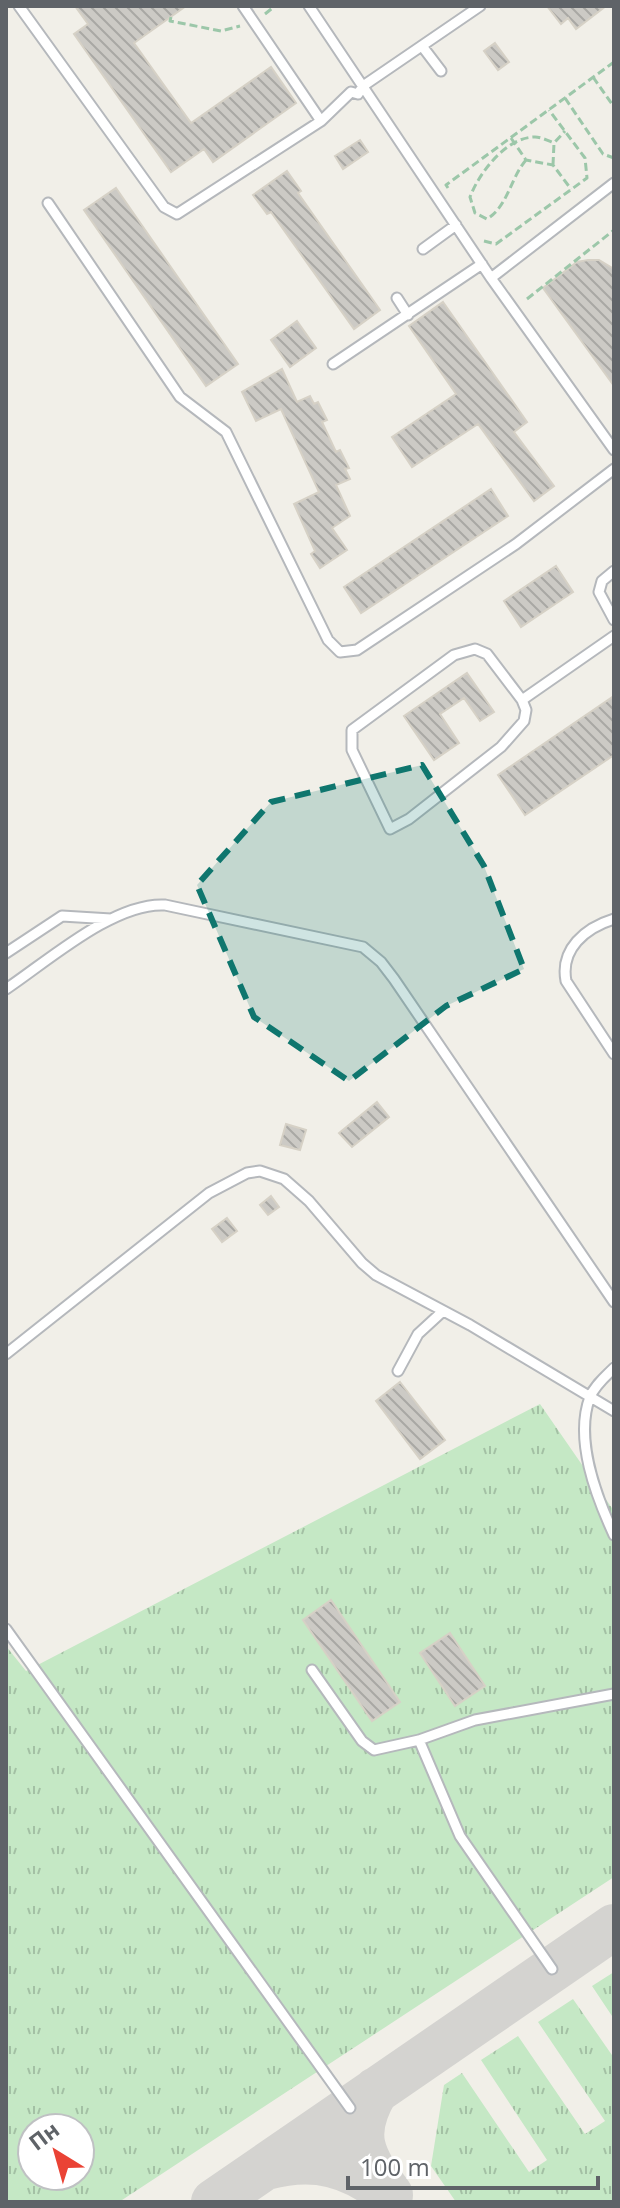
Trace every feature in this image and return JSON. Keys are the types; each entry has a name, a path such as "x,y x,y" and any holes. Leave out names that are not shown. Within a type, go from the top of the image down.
{"lane":[{"path":"19,6 171,213 186,211 321,121 351,92 358,94 363,86 480,6"},
{"path":"243,6 321,121"},
{"path":"309,6 491,278 614,450"},
{"path":"422,46 441,71"},
{"path":"491,278 614,183"},
{"path":"48,203 180,397 226,432 328,640 340,652 357,650 516,544 614,469"},
{"path":"423,249 456,225"},
{"path":"333,364 482,264"},
{"path":"397,298 408,315"},
{"path":"614,571 602,581 599,592 614,620"},
{"path":"522,700 614,636"},
{"path":"479,649 487,654 522,700 526,715 516,734 409,819 390,829 352,750 350,734 354,726 465,650 479,649"},
{"path":"6,989 112,919 142,905 165,905 352,943 372,954 394,979 614,1302"},
{"path":"6,953 62,916 112,919"},
{"path":"614,919 586,932 575,943 564,969 566,981 614,1054"},
{"path":"6,1354 209,1193 234,1177 260,1171 272,1173 296,1188 376,1275 591,1395 614,1411"},
{"path":"398,1371 418,1334 443,1311"},
{"path":"614,1368 591,1395 585,1434 598,1495 614,1535"},
{"path":"6,1629 350,2108"},
{"path":"312,1670 368,1746 384,1750 475,1720 614,1694"},
{"path":"419,1740 460,1836 552,1969"}],"path":[{"path":"171,17 170,21 221,31 253,22 275,6"},
{"path":"454,197 446,185 614,62"},
{"path":"593,77 614,107"},
{"path":"565,98 603,154 614,158"},
{"path":"477,232 485,243 496,244 587,178 588,167 549,110"},
{"path":"565,131 554,143 553,165 571,189"},
{"path":"511,137 526,160 553,165"},
{"path":"526,160 512,177 498,212 487,219 475,213 470,197 476,180 495,158 515,144 534,137 554,143"},
{"path":"527,299 614,230"}],"highlighted area":[{"path":"422,765 484,866 524,969 446,1006 349,1081 254,1017 197,885 271,802"}],"green space":[{"path":"540,1404 614,1511 614,1877 119,2202 6,2202 6,1646 26,1671"},
{"path":"614,1972 614,2019 592,1986"},
{"path":"573,1999 614,2058 614,2202 456,2202 431,2166 444,2085 462,2073 529,2172 547,2160 481,2060 518,2036 585,2134 605,2121 538,2022"}],"building":[{"path":"75,6 186,6 134,43 191,123 271,67 296,103 213,162 204,149 171,172 74,34 88,24"},
{"path":"547,6 606,6 576,29 568,18 561,24"},
{"path":"495,43 509,62 498,70 484,51"},
{"path":"360,140 368,152 343,169 335,156"},
{"path":"287,171 301,191 298,193 380,310 354,329 271,212 267,214 253,195"},
{"path":"116,188 238,364 206,386 84,210"},
{"path":"599,260 614,269 614,386 543,288 577,262"},
{"path":"443,302 527,422 514,432 554,486 534,501 478,424 412,467 392,437 456,394 409,326"},
{"path":"297,321 316,348 290,367 271,340"},
{"path":"282,369 297,402 310,396 314,404 318,402 327,420 322,422 336,452 340,450 349,468 345,469 350,479 336,485 350,516 332,528 347,550 320,568 311,554 315,551 294,504 319,492 281,409 256,421 242,392"},
{"path":"491,489 508,516 361,613 344,587"},
{"path":"556,566 573,592 521,627 504,601"},
{"path":"467,673 494,712 480,721 464,698 440,714 459,743 434,760 404,716"},
{"path":"614,696 614,755 525,815 498,775"},
{"path":"377,1102 389,1117 352,1147 339,1133"},
{"path":"286,1124 306,1130 300,1150 280,1145"},
{"path":"271,1196 279,1207 268,1215 260,1205"},
{"path":"227,1218 237,1231 222,1242 212,1229"},
{"path":"400,1382 445,1440 420,1459 376,1401"},
{"path":"331,1600 400,1702 372,1721 303,1620"},
{"path":"450,1633 485,1686 455,1706 420,1653"}],"taxiway":[{"path":"214,2202 614,1927"},
{"path":"266,2167 301,2162 332,2164 361,2176 390,2195 372,2169 362,2145 363,2120 376,2090"}]}
